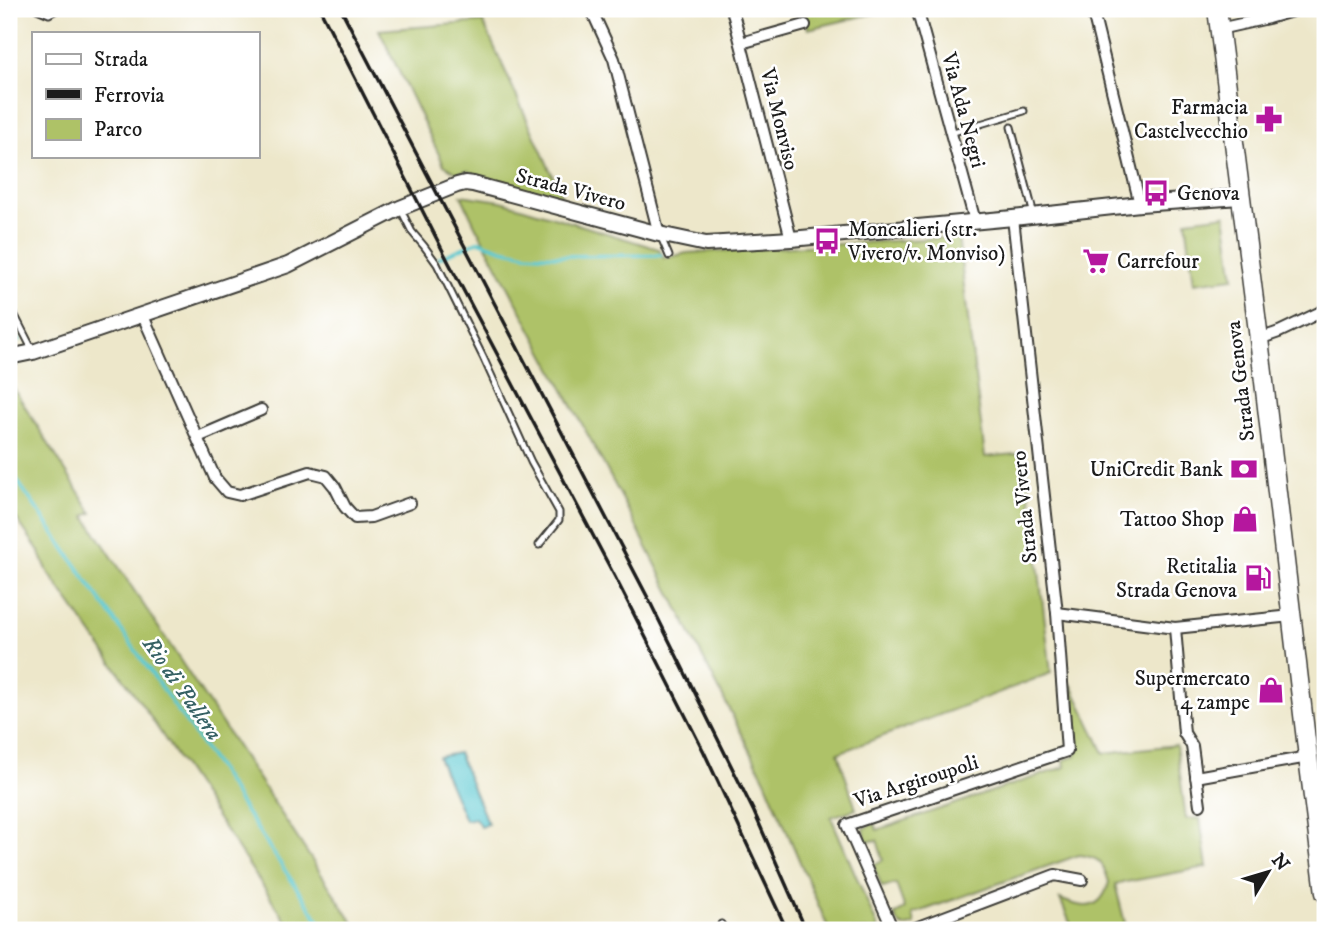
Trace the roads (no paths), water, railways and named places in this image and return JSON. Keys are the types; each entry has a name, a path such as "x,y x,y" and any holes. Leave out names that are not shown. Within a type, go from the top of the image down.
{"main road":[{"name":"Strada Genova","path":"1217,9 1325,893"}],"street":[{"path":"591,9 614,59 659,234"},
{"name":"Via Monviso","path":"732,9 791,239"},
{"name":"Via Ada Negri","path":"917,9 975,222"},
{"path":"1092,9 1140,204"},
{"path":"1219,30 1299,9"},
{"path":"740,43 805,25"},
{"name":"Strada Vivero","path":"9,357 33,352 143,316 288,265 400,208 465,183 706,244 791,239 1140,204 1240,197"},
{"name":"Strada Vivero","path":"1013,218 1057,613 1067,751"},
{"path":"1259,339 1325,310"},
{"path":"143,316 215,478 226,492 240,495 310,472 326,476 355,518 371,517 410,503"},
{"path":"198,437 261,411"},
{"path":"1057,613 1175,628 1292,616"},
{"path":"1175,628 1184,733 1192,746 1200,805"},
{"name":"Via Argiroupoli","path":"893,930 847,825 1067,751"},
{"path":"1196,777 1308,757"},
{"path":"910,930 1055,875 1082,880"}],"lane":[{"path":"37,9 49,14 58,9"},
{"path":"950,133 1024,111"},
{"path":"1011,127 1034,215"},
{"path":"400,208 412,232 437,264 531,462 559,512 559,520 539,545"},
{"path":"659,234 668,256"},
{"path":"9,304 33,352"}],"water":[{"path":"458,753 488,824 481,827 475,818 465,820 438,757"}],"waterway":[{"path":"439,258 479,241 526,254 661,255"},
{"path":"9,341 20,340"},
{"name":"Rio di Pallera","path":"9,469 219,770 325,930"}],"railway":[{"path":"320,9 704,752 787,930"},
{"path":"341,9 647,596 754,812 806,930"}],"place":[{"name":"Farmacia Castelvecchio","path":"1269,119"},
{"name":"Genova","path":"1156,193"},
{"name":"Moncalieri (str. Vivero/v. Monviso)","path":"827,241"},
{"name":"Carrefour","path":"1096,261"},
{"name":"UniCredit Bank","path":"1244,469"},
{"name":"Tattoo Shop","path":"1245,519"},
{"name":"Retitalia Strada Genova","path":"1258,578"},
{"name":"Supermercato 4 zampe","path":"1271,690"}]}
